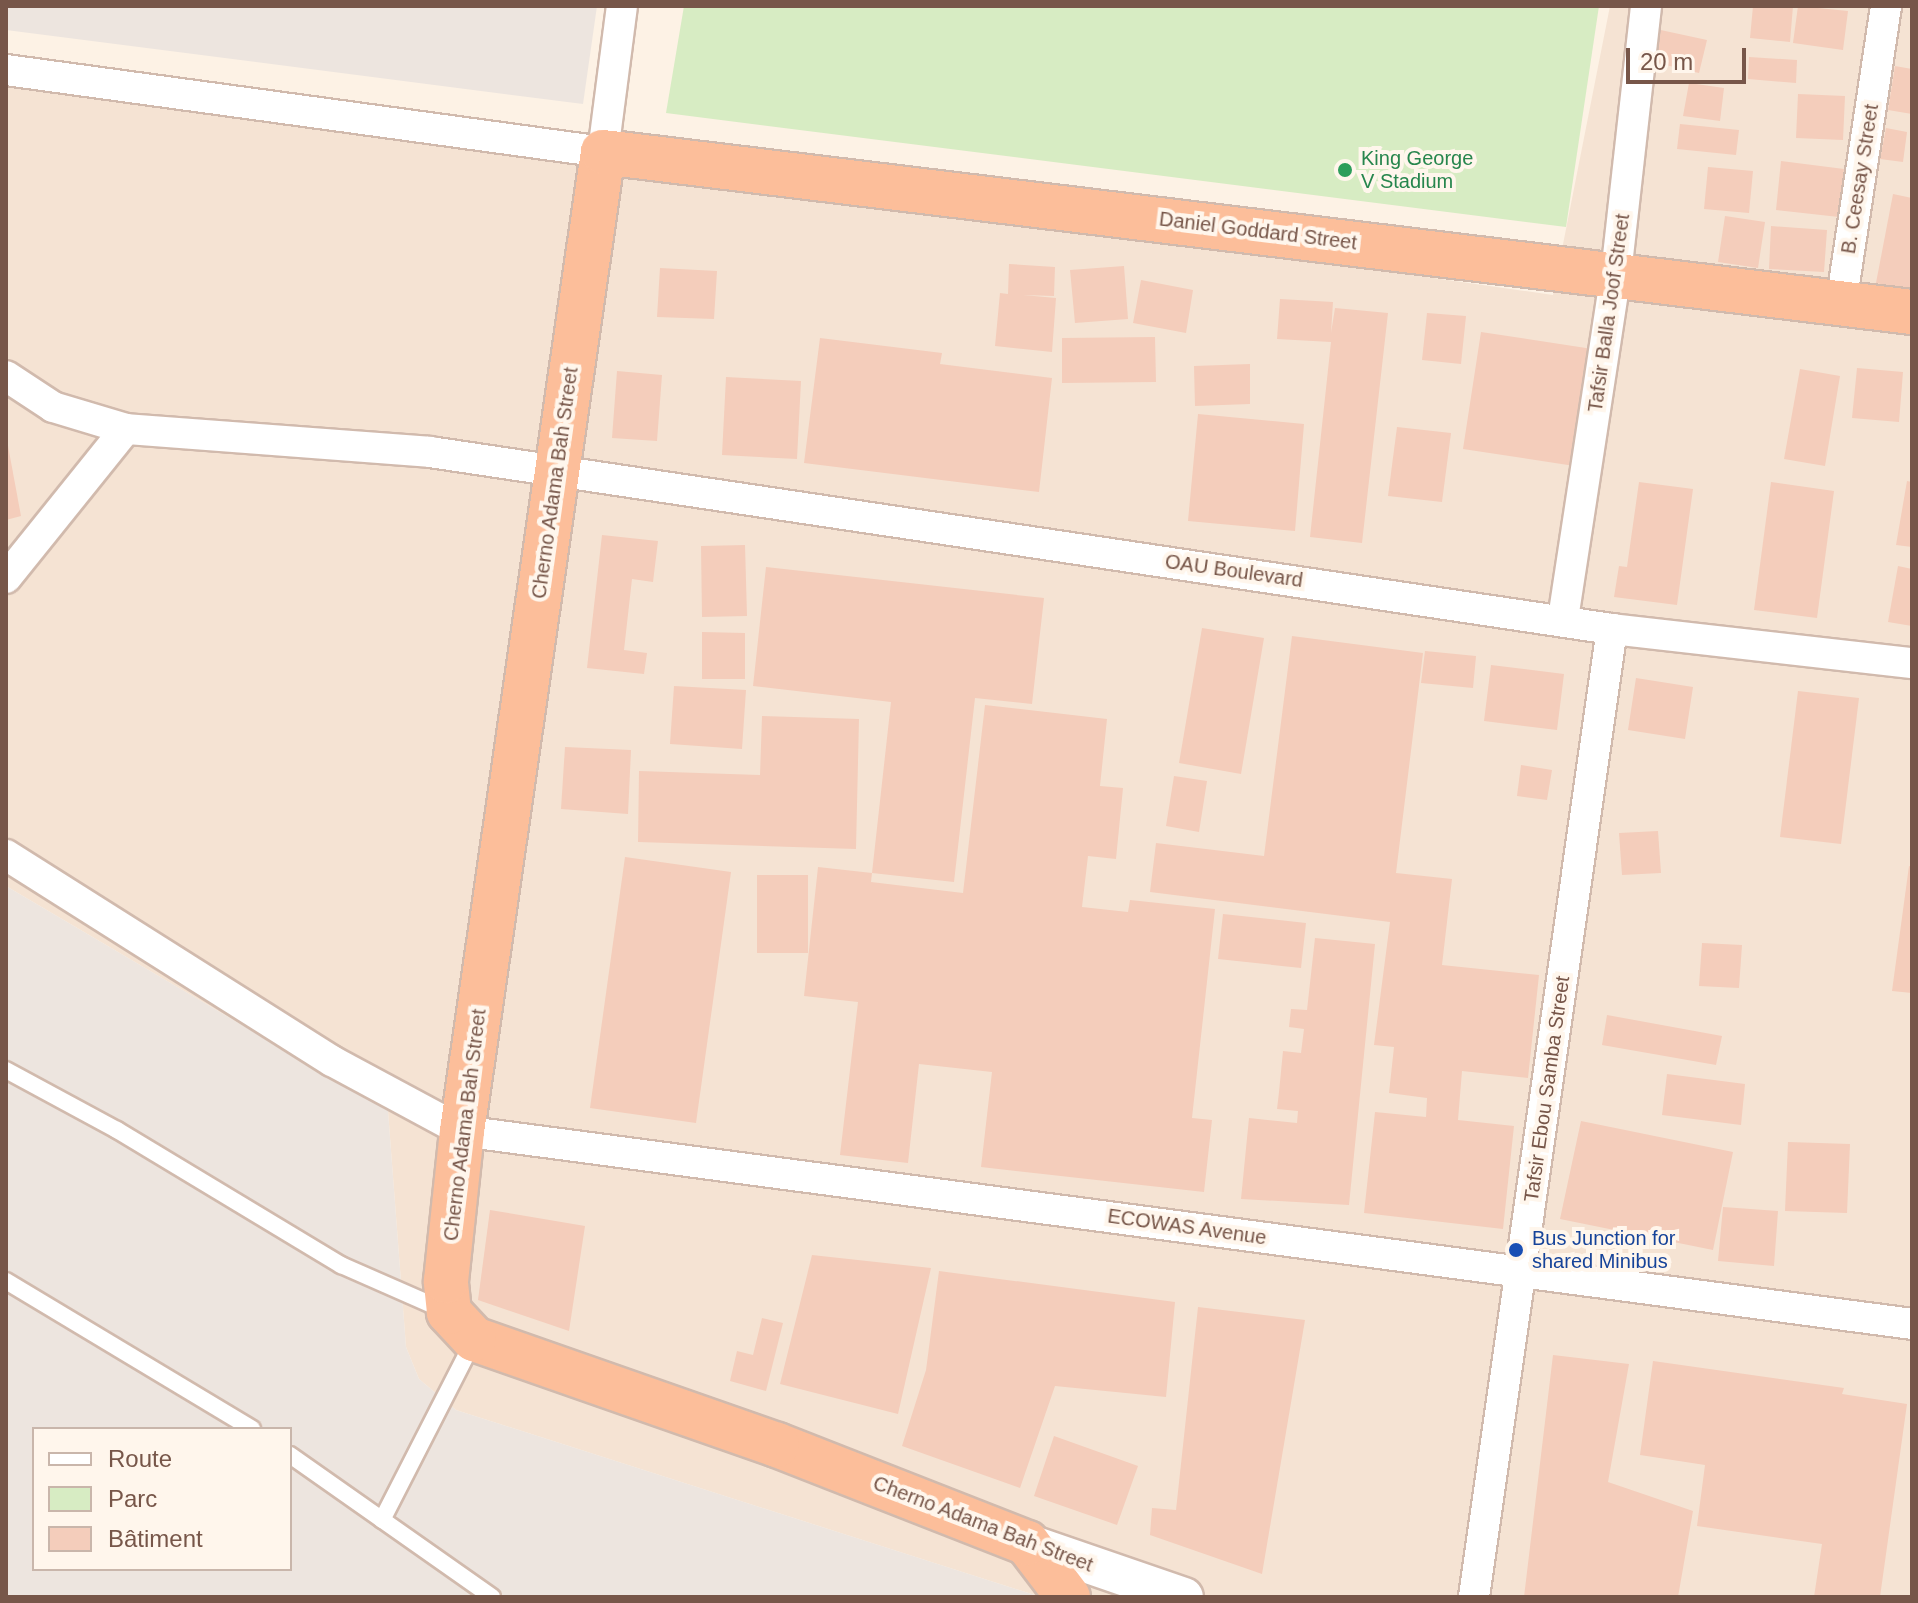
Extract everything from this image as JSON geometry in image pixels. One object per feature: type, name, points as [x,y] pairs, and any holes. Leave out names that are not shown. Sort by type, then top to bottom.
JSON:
[{"type":"highway","name":"Daniel Goddard Street","points":[[603,152],[1912,312]]},
{"type":"highway","name":"Cherno Adama Bah Street","points":[[603,152],[462,1131],[446,1281],[462,1326],[1027,1543]]},
{"type":"highway","points":[[1027,1543],[1068,1597]]},
{"type":"street","points":[[6,70],[603,152],[622,6]]},
{"type":"street","name":"Tafsir Balla Joof Street","points":[[1563,619],[1616,274],[1646,6]]},
{"type":"street","name":"B. Ceesay Street","points":[[1841,304],[1886,6]]},
{"type":"street","name":"OAU Boulevard","points":[[6,376],[53,407],[126,429],[430,452],[1563,619],[1612,629],[1912,663]]},
{"type":"street","points":[[6,578],[126,429]]},
{"type":"street","name":"Tafsir Ebou Samba Street","points":[[1474,1597],[1612,629]]},
{"type":"street","points":[[6,855],[332,1061],[462,1131]]},
{"type":"street","name":"ECOWAS Avenue","points":[[462,1131],[1522,1275],[1912,1324]]},
{"type":"street","name":"Cherno Adama Bah Street","points":[[1027,1543],[1184,1597]]},
{"type":"lane","points":[[6,1070],[117,1130],[341,1265],[462,1326],[382,1520]]},
{"type":"lane","points":[[6,1281],[249,1427]]},
{"type":"lane","points":[[292,1456],[492,1597]]},
{"type":"shaded area","points":[[6,6],[597,6],[583,104],[6,30]]},
{"type":"shaded area","points":[[1610,6],[1912,6],[1912,1597],[1041,1597],[456,1410],[419,1379],[406,1347],[388,1111],[6,886],[6,74],[1553,295]]},
{"type":"shaded area","points":[[6,886],[388,1111],[406,1347],[419,1379],[456,1410],[1041,1597],[6,1597]]},
{"type":"green space","name":"King George V Stadium","points":[[684,6],[1599,6],[1566,227],[666,113]]},
{"type":"building","points":[[1753,6],[1793,6],[1790,42],[1750,38]]},
{"type":"building","points":[[1798,6],[1848,11],[1843,50],[1793,43]]},
{"type":"building","points":[[1656,29],[1707,40],[1699,73],[1649,61]]},
{"type":"building","points":[[1749,57],[1797,60],[1796,83],[1748,79]]},
{"type":"building","points":[[1895,66],[1912,69],[1912,114],[1888,110]]},
{"type":"building","points":[[1689,83],[1724,88],[1720,121],[1683,116]]},
{"type":"building","points":[[1798,94],[1845,96],[1843,140],[1796,138]]},
{"type":"building","points":[[1680,124],[1739,130],[1736,155],[1677,149]]},
{"type":"building","points":[[1886,128],[1907,132],[1903,162],[1880,159]]},
{"type":"building","points":[[1781,161],[1844,169],[1839,217],[1776,210]]},
{"type":"building","points":[[1708,167],[1753,171],[1749,213],[1704,209]]},
{"type":"building","points":[[1893,194],[1912,198],[1912,291],[1876,283]]},
{"type":"building","points":[[1725,216],[1765,222],[1758,268],[1718,262]]},
{"type":"building","points":[[1771,226],[1827,230],[1824,272],[1769,269]]},
{"type":"building","points":[[1009,264],[1055,267],[1054,296],[1023,295],[1056,298],[1052,352],[995,346],[1000,293],[1008,294]]},
{"type":"building","points":[[1124,266],[1128,319],[1075,323],[1070,270]]},
{"type":"building","points":[[660,268],[717,271],[714,319],[657,317]]},
{"type":"building","points":[[1141,280],[1193,290],[1186,333],[1133,323]]},
{"type":"building","points":[[1280,299],[1333,302],[1331,333],[1335,308],[1388,313],[1362,543],[1310,537],[1331,342],[1277,339]]},
{"type":"building","points":[[1427,313],[1466,316],[1461,364],[1422,360]]},
{"type":"building","points":[[1481,332],[1599,350],[1581,467],[1463,449]]},
{"type":"building","points":[[1155,337],[1156,382],[1062,383],[1062,338]]},
{"type":"building","points":[[820,338],[942,353],[940,364],[1052,378],[1039,492],[804,463]]},
{"type":"building","points":[[1250,364],[1250,404],[1195,406],[1194,366]]},
{"type":"building","points":[[1857,368],[1903,372],[1899,422],[1852,418]]},
{"type":"building","points":[[1800,369],[1840,376],[1825,466],[1784,459]]},
{"type":"building","points":[[617,371],[662,375],[657,441],[612,438]]},
{"type":"building","points":[[726,377],[801,381],[797,459],[722,455]]},
{"type":"building","points":[[1198,414],[1304,424],[1295,531],[1188,521]]},
{"type":"building","points":[[1397,427],[1451,433],[1442,502],[1388,496]]},
{"type":"building","points":[[6,435],[21,516],[6,520]]},
{"type":"building","points":[[1907,481],[1912,482],[1912,547],[1896,545]]},
{"type":"building","points":[[1639,482],[1693,489],[1677,605],[1614,597],[1619,566],[1627,567]]},
{"type":"building","points":[[1771,482],[1834,491],[1817,618],[1754,610]]},
{"type":"building","points":[[602,535],[658,541],[653,582],[632,579],[624,650],[647,653],[644,674],[587,668]]},
{"type":"building","points":[[745,545],[747,616],[702,617],[701,546]]},
{"type":"building","points":[[1898,566],[1912,569],[1912,626],[1888,622]]},
{"type":"building","points":[[766,567],[1044,598],[1032,704],[975,698],[954,882],[872,873],[891,702],[753,686]]},
{"type":"building","points":[[1202,628],[1264,638],[1241,774],[1179,763]]},
{"type":"building","points":[[702,632],[745,633],[745,679],[702,679]]},
{"type":"building","points":[[1292,636],[1423,653],[1396,873],[1452,879],[1442,965],[1539,975],[1528,1078],[1462,1071],[1458,1120],[1514,1126],[1503,1229],[1364,1213],[1375,1112],[1426,1117],[1427,1098],[1389,1093],[1394,1047],[1374,1045],[1390,922],[1150,892],[1156,843],[1264,856]]},
{"type":"building","points":[[1425,651],[1476,656],[1473,688],[1421,683]]},
{"type":"building","points":[[1491,665],[1564,674],[1557,730],[1484,721]]},
{"type":"building","points":[[1636,678],[1693,687],[1685,739],[1628,730]]},
{"type":"building","points":[[674,686],[746,690],[742,749],[670,744]]},
{"type":"building","points":[[1798,691],[1859,698],[1841,844],[1780,837]]},
{"type":"building","points":[[985,705],[1107,719],[1100,786],[1123,788],[1116,859],[1088,856],[1082,907],[1128,912],[1130,900],[1215,909],[1192,1118],[1212,1120],[1204,1192],[981,1167],[992,1072],[919,1064],[908,1163],[840,1155],[858,1002],[804,996],[818,867],[872,873],[871,882],[963,893]]},
{"type":"building","points":[[762,716],[859,719],[856,849],[638,842],[639,771],[760,775]]},
{"type":"building","points":[[565,747],[631,750],[628,814],[561,809]]},
{"type":"building","points":[[1521,765],[1552,770],[1547,800],[1517,796]]},
{"type":"building","points":[[1174,776],[1207,781],[1199,832],[1166,826]]},
{"type":"building","points":[[1658,831],[1661,873],[1622,875],[1619,833]]},
{"type":"building","points":[[625,857],[731,872],[696,1123],[590,1108]]},
{"type":"building","points":[[1909,866],[1912,867],[1912,993],[1892,991]]},
{"type":"building","points":[[757,875],[808,875],[808,953],[757,953]]},
{"type":"building","points":[[1223,914],[1306,923],[1301,968],[1218,959]]},
{"type":"building","points":[[1315,938],[1375,944],[1349,1205],[1241,1199],[1249,1118],[1297,1123],[1298,1111],[1277,1109],[1283,1051],[1301,1053],[1304,1029],[1289,1027],[1291,1009],[1307,1010]]},
{"type":"building","points":[[1702,943],[1742,945],[1739,988],[1699,986]]},
{"type":"building","points":[[1607,1015],[1722,1036],[1716,1065],[1602,1045]]},
{"type":"building","points":[[1667,1074],[1745,1084],[1741,1125],[1662,1115]]},
{"type":"building","points":[[1581,1121],[1733,1152],[1713,1250],[1560,1219]]},
{"type":"building","points":[[1788,1142],[1850,1144],[1847,1213],[1785,1211]]},
{"type":"building","points":[[1723,1207],[1778,1211],[1774,1266],[1718,1261]]},
{"type":"building","points":[[490,1210],[585,1226],[569,1331],[478,1300]]},
{"type":"building","points":[[812,1255],[931,1268],[898,1414],[780,1384]]},
{"type":"building","points":[[939,1271],[1175,1302],[1166,1397],[1055,1386],[1020,1488],[902,1446],[926,1370]]},
{"type":"building","points":[[1198,1307],[1305,1320],[1262,1574],[1150,1535],[1152,1508],[1176,1510]]},
{"type":"building","points":[[762,1318],[783,1323],[766,1391],[730,1381],[737,1351],[753,1355]]},
{"type":"building","points":[[1553,1355],[1629,1364],[1608,1482],[1693,1511],[1678,1597],[1524,1597]]},
{"type":"building","points":[[1653,1361],[1844,1388],[1842,1394],[1907,1404],[1880,1597],[1814,1597],[1822,1544],[1697,1526],[1705,1465],[1640,1455]]},
{"type":"building","points":[[1054,1436],[1138,1466],[1117,1525],[1034,1496]]},
{"type":"place","name":"King George V Stadium","points":[[1345,170]]},
{"type":"place","name":"Bus Junction for shared Minibus","points":[[1516,1250]]}]
